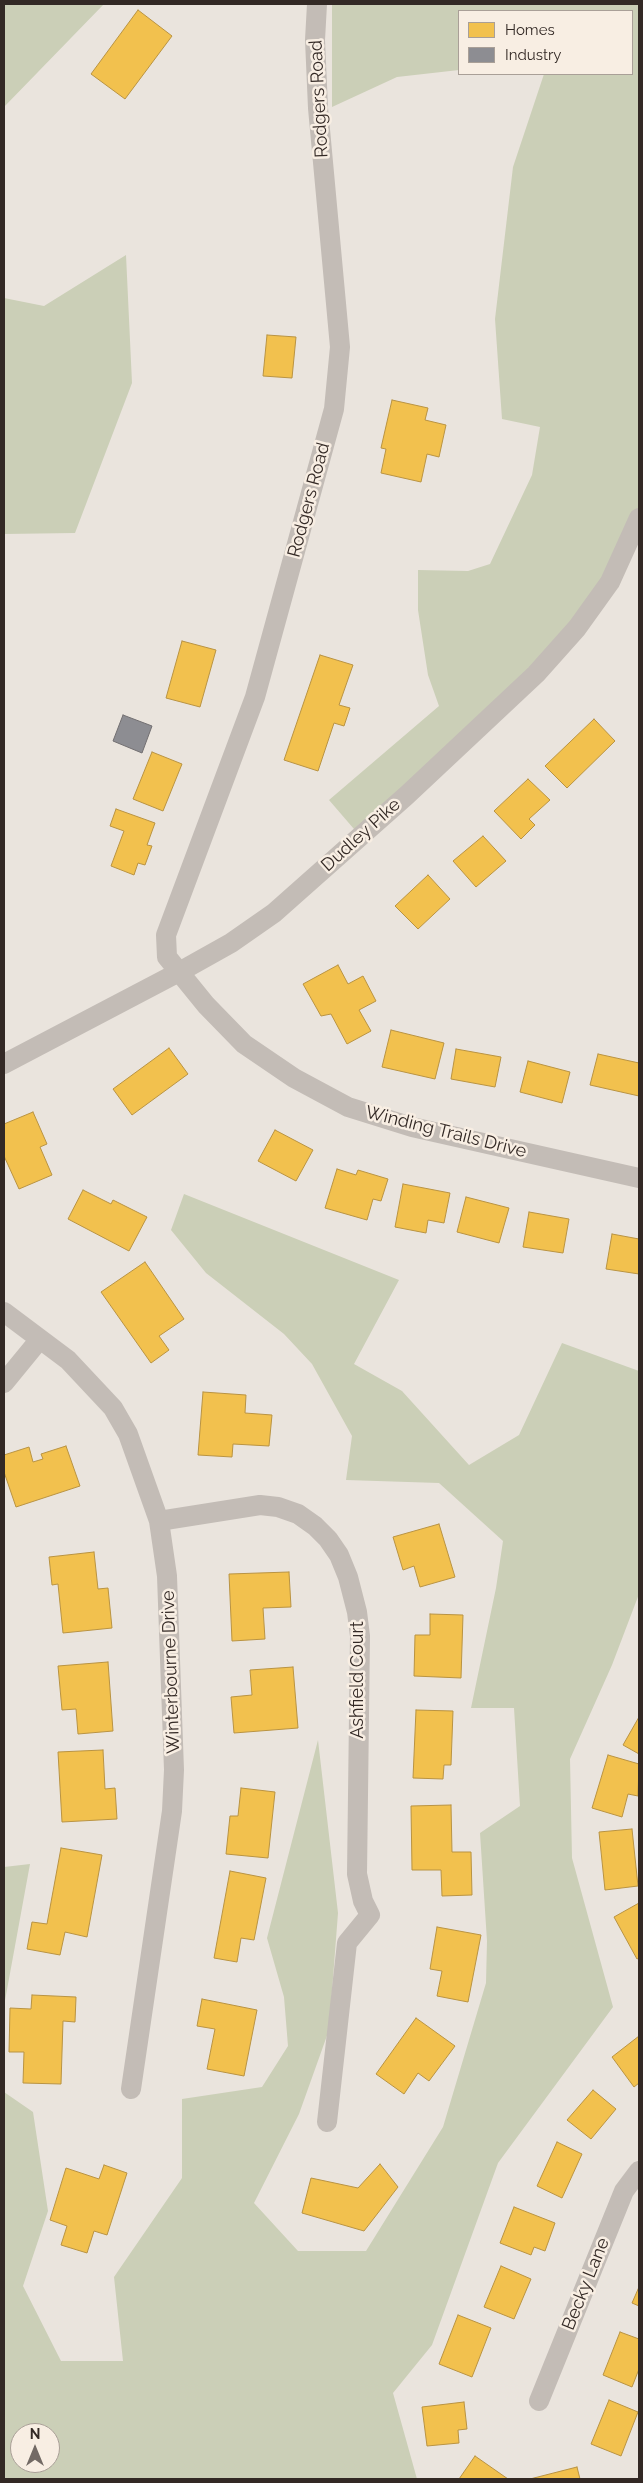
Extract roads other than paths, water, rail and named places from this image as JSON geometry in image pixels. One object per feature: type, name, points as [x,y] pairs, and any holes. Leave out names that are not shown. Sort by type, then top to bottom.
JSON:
[{"type":"street","name":"Rodgers Road","points":[[181,972],[167,957],[166,935],[255,697],[334,409],[340,347],[318,108],[315,40],[317,4]]},
{"type":"street","name":"Dudley Pike","points":[[4,1064],[181,972],[231,943],[274,913],[407,795],[536,674],[577,628],[610,582],[639,518]]},
{"type":"street","name":"Winding Trails Drive","points":[[181,972],[206,1004],[244,1044],[294,1078],[348,1107],[412,1127],[639,1178]]},
{"type":"street","name":"Winterbourne Drive","points":[[4,1312],[68,1360],[113,1408],[128,1434],[159,1521],[167,1576],[174,1770],[172,1812],[131,2089]]},
{"type":"street","points":[[4,1383],[40,1339]]},
{"type":"street","name":"Ashfield Court","points":[[159,1521],[260,1506],[278,1508],[298,1514],[316,1526],[339,1554],[358,1612],[360,1636],[357,1874],[363,1902],[370,1915],[347,1943],[327,2122]]},
{"type":"street","name":"Becky Lane","points":[[539,2401],[624,2192],[639,2171]]}]
